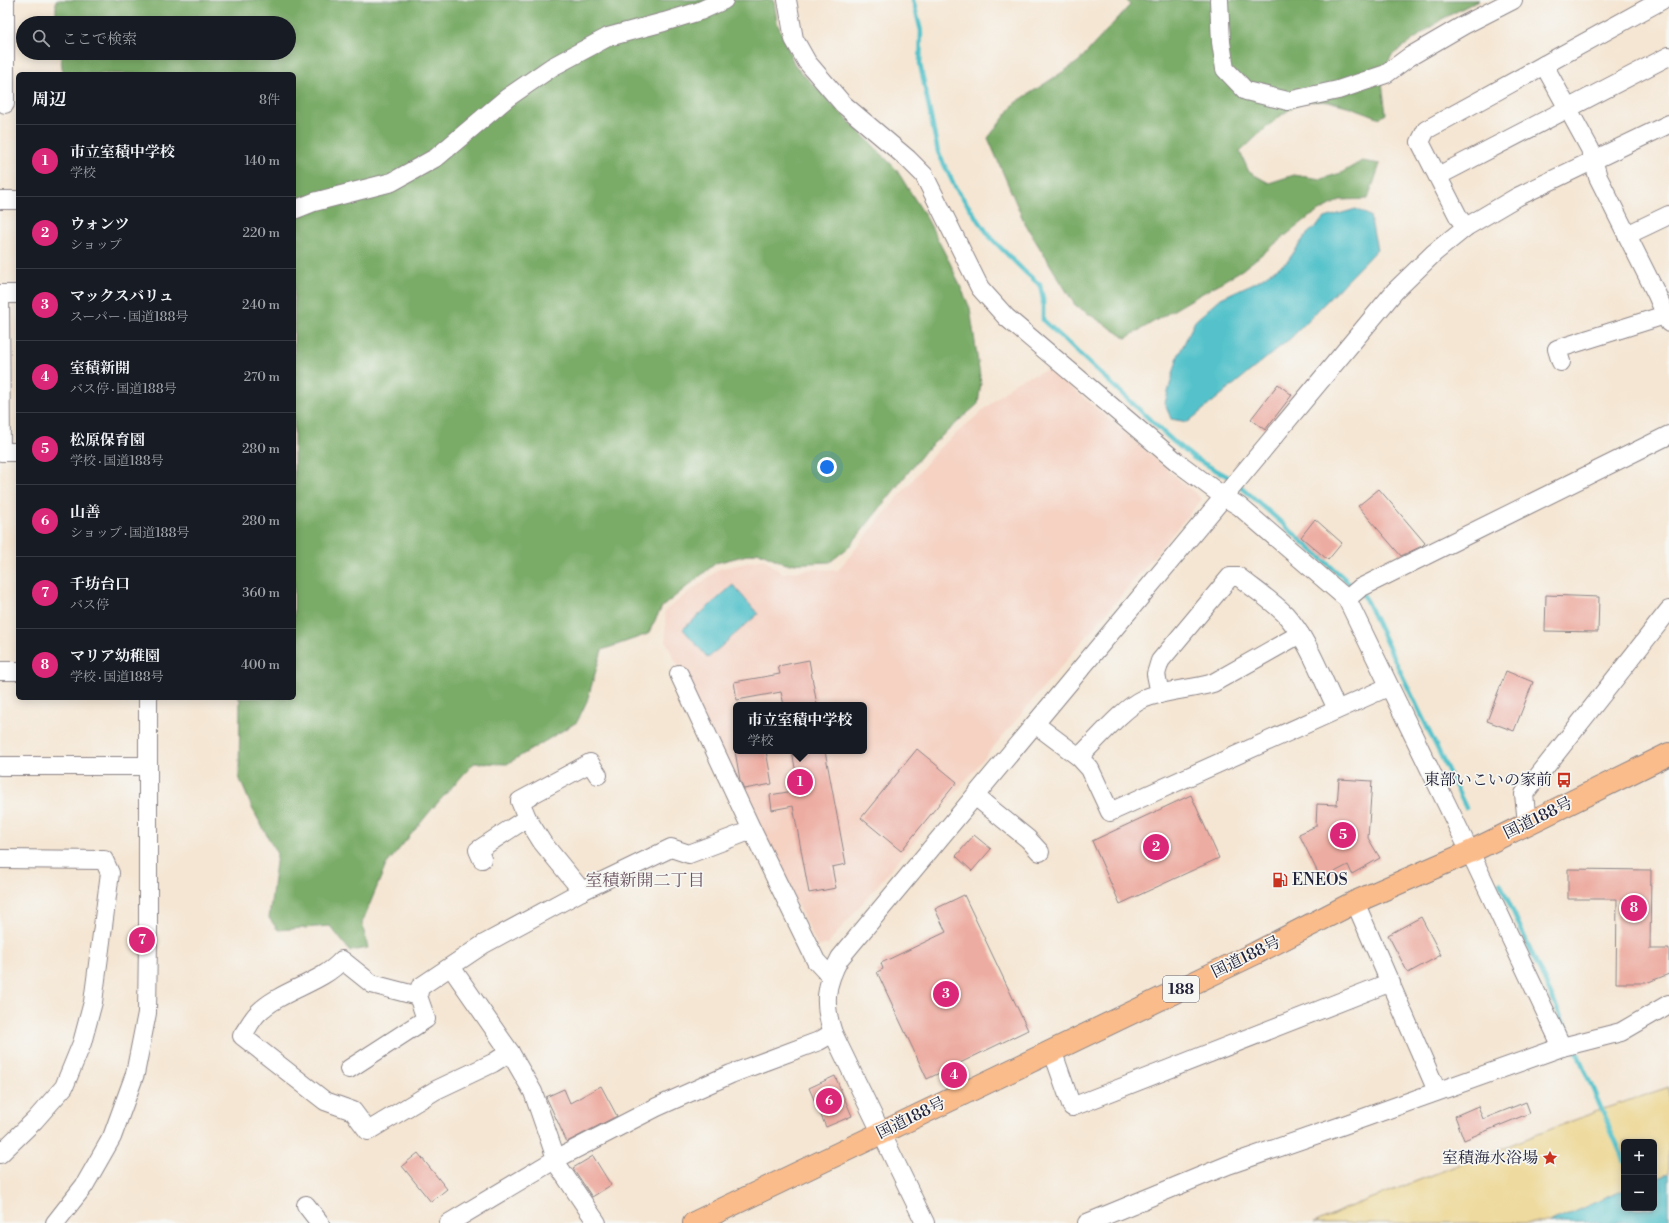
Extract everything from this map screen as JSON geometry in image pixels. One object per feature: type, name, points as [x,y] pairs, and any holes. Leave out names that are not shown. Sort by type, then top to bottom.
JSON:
[{"type":"highway","name":"国道188号","points":[[694,1223],[1256,953],[1355,902],[1470,852],[1669,754]]},
{"type":"street","points":[[5,0],[8,104]]},
{"type":"street","points":[[296,209],[314,202],[392,182],[437,157],[507,98],[552,66],[608,37],[700,11],[724,0]]},
{"type":"street","points":[[787,0],[794,39],[807,62],[843,104],[908,159],[924,175],[980,288],[1006,318],[1177,462],[1224,497],[1239,506],[1347,599],[1388,687],[1470,852],[1562,1047]]},
{"type":"street","points":[[1219,0],[1221,42],[1225,69],[1246,92],[1288,101],[1338,90],[1386,74],[1410,57],[1450,33],[1513,0]]},
{"type":"street","points":[[1466,227],[1458,218],[1420,142],[1426,130],[1662,0]]},
{"type":"street","points":[[1438,176],[1669,56]]},
{"type":"street","points":[[1544,65],[1590,149],[1598,177],[1627,235],[1663,292],[1667,319],[1557,349],[1561,362]]},
{"type":"street","points":[[924,1223],[833,1033],[826,1013],[830,976],[840,958],[1395,291],[1434,253],[1466,227],[1517,197],[1593,162],[1669,124]]},
{"type":"street","points":[[0,200],[16,200]]},
{"type":"street","points":[[1627,235],[1669,215]]},
{"type":"street","points":[[16,294],[0,294],[1,452],[16,452]]},
{"type":"street","points":[[1347,599],[1360,588],[1669,435]]},
{"type":"street","points":[[1160,694],[1156,674],[1160,661],[1230,576],[1239,577],[1284,614],[1308,646],[1337,709]]},
{"type":"street","points":[[1527,823],[1524,794],[1669,610]]},
{"type":"street","points":[[1079,757],[1133,705],[1160,694],[1197,688],[1213,682],[1300,634]]},
{"type":"street","points":[[0,672],[16,672]]},
{"type":"street","points":[[679,674],[752,830],[816,961],[830,976]]},
{"type":"street","points":[[1035,724],[1079,757],[1090,769],[1110,812],[1388,687]]},
{"type":"street","points":[[55,1223],[84,1186],[112,1137],[135,1074],[146,1013],[148,700]]},
{"type":"street","points":[[582,891],[542,842],[527,818],[520,802],[590,763],[598,775]]},
{"type":"street","points":[[0,766],[148,766]]},
{"type":"street","points":[[975,796],[1028,839],[1040,852]]},
{"type":"street","points":[[482,860],[478,850],[527,818]]},
{"type":"street","points":[[349,1069],[426,1019],[418,996],[420,987],[484,944],[582,891],[671,848],[689,854],[752,830]]},
{"type":"street","points":[[0,860],[104,860],[110,874],[93,1002],[82,1043],[64,1087],[35,1120],[2,1146]]},
{"type":"street","points":[[1355,902],[1437,1091]]},
{"type":"street","points":[[418,996],[372,984],[342,960],[334,969],[292,990],[258,1013],[242,1036],[325,1101],[353,1111],[368,1131],[436,1090],[493,1063],[510,1052]]},
{"type":"street","points":[[451,967],[510,1052],[533,1092],[556,1159],[597,1223]]},
{"type":"street","points":[[1052,1050],[1072,1106],[1390,982]]},
{"type":"street","points":[[1087,1223],[1228,1164],[1342,1126],[1562,1047],[1621,1032],[1669,1004]]},
{"type":"street","points":[[449,1223],[556,1159],[657,1108],[731,1074],[819,1041],[833,1033]]},
{"type":"street","points":[[306,1205],[320,1223]]},
{"type":"shaded area","points":[[1050,369],[1202,499],[828,944],[818,947],[666,642],[665,611],[719,569],[764,559],[782,573],[813,569],[838,570],[938,449],[1017,381]]},
{"type":"green space","points":[[56,0],[774,0],[777,22],[795,66],[896,169],[926,217],[950,263],[970,308],[981,383],[978,404],[926,450],[849,547],[830,562],[786,564],[759,552],[716,563],[662,607],[648,634],[602,650],[587,701],[577,722],[507,764],[474,763],[432,809],[386,865],[362,923],[368,948],[350,951],[330,926],[278,930],[269,918],[277,854],[252,808],[239,777],[240,700],[296,700],[296,72],[63,72],[61,60],[296,60],[296,16],[56,16]]},
{"type":"green space","points":[[1127,0],[1479,0],[1442,19],[1392,55],[1381,75],[1386,114],[1380,118],[1335,103],[1316,101],[1306,102],[1290,109],[1262,131],[1240,152],[1249,172],[1269,183],[1294,175],[1321,179],[1341,173],[1362,161],[1380,164],[1368,199],[1340,200],[1309,217],[1242,270],[1126,338],[1075,305],[1025,224],[988,138],[1015,103],[1078,62],[1130,5]]},
{"type":"sand","name":"室積海水浴場","points":[[1669,1087],[1669,1174],[1657,1178],[1657,1139],[1621,1139],[1621,1191],[1550,1223],[1314,1223],[1342,1210],[1603,1109]]},
{"type":"water","points":[[1356,209],[1370,216],[1377,249],[1292,337],[1188,422],[1171,419],[1165,403],[1178,356],[1195,321],[1221,298],[1256,282],[1287,262],[1306,235],[1325,218]]},
{"type":"water","points":[[733,585],[758,614],[708,658],[683,629]]},
{"type":"water","points":[[1669,1174],[1669,1223],[1550,1223],[1621,1191],[1621,1211],[1657,1211],[1657,1178]]},
{"type":"building","points":[[1278,384],[1292,395],[1265,430],[1251,419]]},
{"type":"building","points":[[1379,489],[1425,543],[1422,546],[1401,556],[1358,506]]},
{"type":"building","points":[[1315,519],[1342,543],[1328,560],[1301,537]]},
{"type":"building","points":[[1546,595],[1599,597],[1598,632],[1545,631]]},
{"type":"building","points":[[809,660],[816,702],[783,702],[781,692],[737,700],[734,682],[780,674],[778,666]]},
{"type":"building","points":[[1506,671],[1533,682],[1514,731],[1487,721]]},
{"type":"building","points":[[917,749],[957,782],[901,851],[861,818]]},
{"type":"building","points":[[736,754],[767,754],[772,784],[744,789],[740,780]]},
{"type":"building","points":[[793,754],[826,754],[846,864],[832,867],[836,888],[809,893],[793,806],[772,810],[770,795],[799,790]]},
{"type":"building","points":[[1339,779],[1372,781],[1368,838],[1380,858],[1352,874],[1348,865],[1321,879],[1299,834],[1316,826],[1317,804],[1337,805]]},
{"type":"building","points":[[1191,795],[1219,858],[1120,904],[1092,841]]},
{"type":"building","points":[[974,835],[991,849],[972,871],[956,856]]},
{"type":"building","points":[[1568,869],[1651,870],[1650,949],[1669,949],[1669,974],[1646,983],[1616,983],[1617,899],[1568,899]]},
{"type":"building","points":[[964,895],[1028,1030],[927,1079],[877,972],[883,969],[881,963],[946,932],[935,909]]},
{"type":"building","points":[[1421,917],[1441,955],[1408,973],[1388,935]]},
{"type":"building","points":[[835,1076],[852,1116],[826,1127],[809,1088]]},
{"type":"building","points":[[601,1086],[617,1116],[567,1142],[546,1097],[564,1089],[570,1103]]},
{"type":"building","points":[[1526,1102],[1530,1113],[1464,1140],[1455,1116],[1478,1106],[1483,1119]]},
{"type":"building","points":[[418,1153],[447,1189],[431,1202],[402,1166]]},
{"type":"building","points":[[593,1156],[611,1185],[592,1197],[573,1168]]},
{"type":"waterway","points":[[913,0],[921,31],[920,64],[938,152],[955,187],[991,238],[1040,285],[1043,299],[1043,320],[1174,442],[1194,458],[1232,479]]},
{"type":"waterway","points":[[1238,484],[1355,588]]},
{"type":"waterway","points":[[1361,593],[1364,596],[1466,808]]},
{"type":"waterway","points":[[1500,883],[1572,1041]]},
{"type":"waterway","points":[[1575,1048],[1621,1154]]},
{"type":"place","name":"東部いこいの家前","points":[[1564,780]]},
{"type":"place","name":"市立室積中学校","points":[[800,782]]},
{"type":"place","name":"松原保育園","points":[[1343,835]]},
{"type":"place","name":"ウォンツ","points":[[1156,847]]},
{"type":"place","name":"ENEOS","points":[[1280,880]]},
{"type":"place","name":"マリア幼稚園","points":[[1634,908]]},
{"type":"place","name":"千坊台口","points":[[142,940]]},
{"type":"place","name":"マックスバリュ","points":[[946,994]]},
{"type":"place","name":"室積新開","points":[[954,1075]]},
{"type":"place","name":"山善","points":[[829,1101]]},
{"type":"place","name":"室積海水浴場","points":[[1550,1158]]},
{"type":"district","name":"室積新開二丁目","points":[[645,881]]}]
